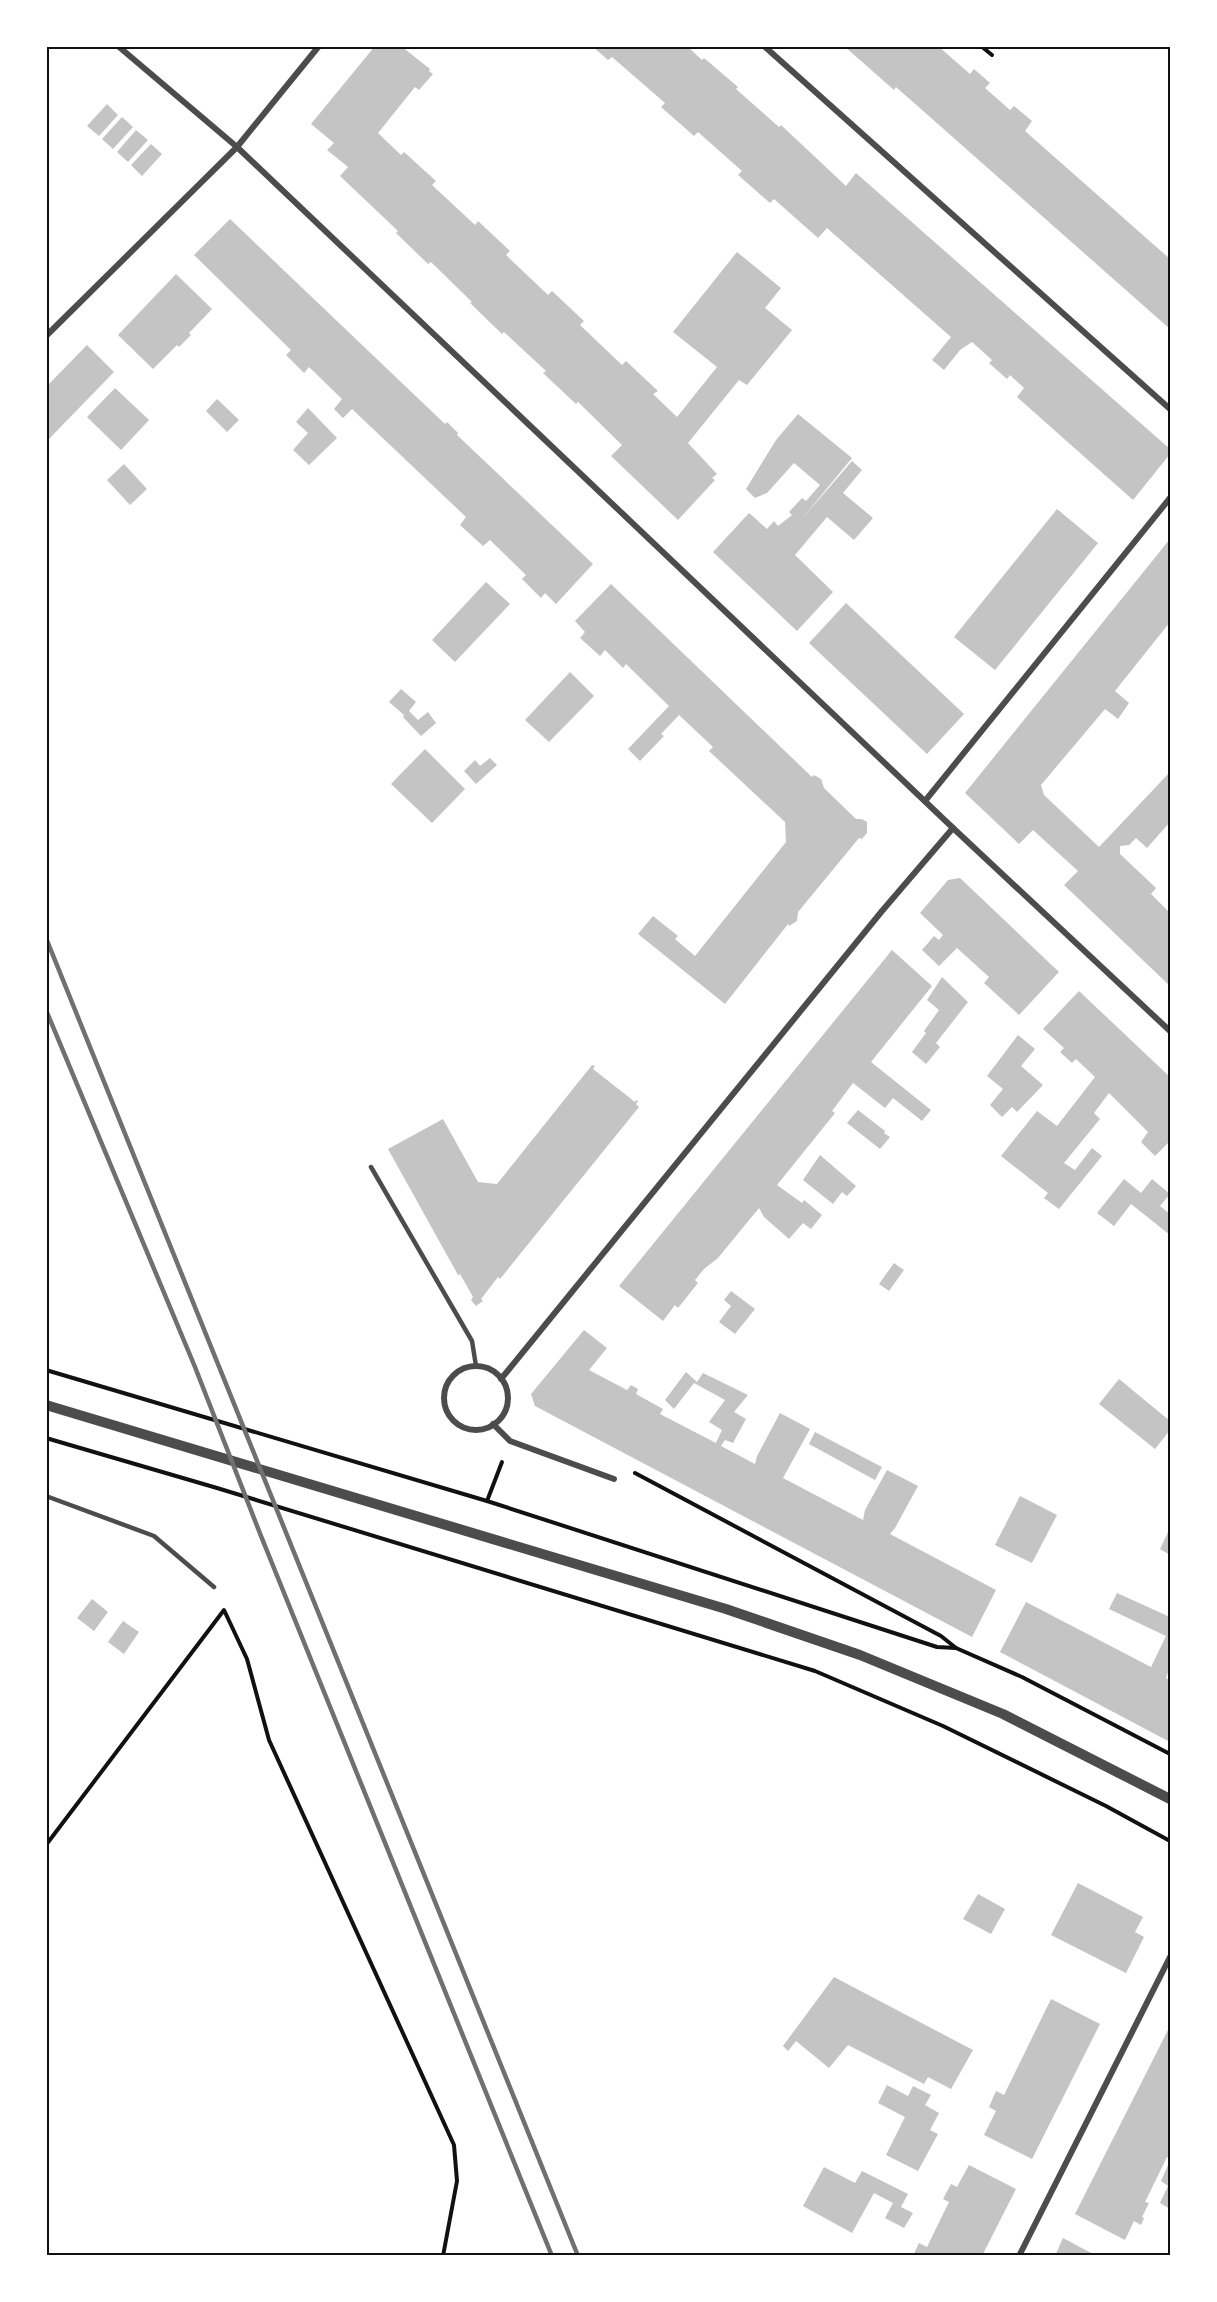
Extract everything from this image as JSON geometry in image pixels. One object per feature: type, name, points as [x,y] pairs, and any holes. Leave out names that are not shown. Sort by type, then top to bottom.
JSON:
[{"type":"street","points":[[118,46],[237,147],[953,828],[1170,1031]]},
{"type":"street","points":[[46,336],[237,147],[319,46]]},
{"type":"street","points":[[764,46],[1170,409]]},
{"type":"street","points":[[925,801],[1170,498]]},
{"type":"street","points":[[501,1378],[882,911],[953,828]]},
{"type":"street","points":[[476,1366],[495,1372],[501,1378],[508,1398],[501,1418],[483,1429],[472,1430],[453,1421],[443,1401],[448,1381],[465,1367],[476,1366]]},
{"type":"street","points":[[46,1405],[726,1609],[860,1655],[1003,1714],[1170,1799]]},
{"type":"street","points":[[493,1424],[510,1441],[614,1479]]},
{"type":"street","points":[[1018,2256],[1170,1957]]},
{"type":"lane","points":[[371,1167],[468,1335],[476,1366]]},
{"type":"lane","points":[[46,1496],[154,1536],[214,1587]]},
{"type":"path","points":[[981,46],[992,55]]},
{"type":"path","points":[[46,1370],[487,1501],[937,1647],[956,1648]]},
{"type":"path","points":[[46,1438],[815,1671],[944,1726],[1106,1806],[1170,1841]]},
{"type":"path","points":[[487,1501],[510,1441]]},
{"type":"path","points":[[614,1479],[633,1472],[930,1630],[956,1648],[1022,1677],[1170,1754]]},
{"type":"path","points":[[46,1845],[224,1610],[247,1659],[269,1740],[454,2145],[458,2181],[443,2256]]},
{"type":"building","points":[[375,46],[401,46],[433,74],[419,90],[415,87],[378,133],[401,155],[404,152],[436,181],[432,185],[475,225],[478,221],[510,251],[506,255],[548,295],[552,291],[584,321],[580,325],[622,365],[626,361],[658,391],[653,394],[677,417],[717,367],[673,332],[737,252],[781,288],[765,308],[792,330],[747,385],[739,380],[688,443],[717,474],[712,478],[715,480],[678,520],[611,456],[622,445],[578,402],[576,404],[543,373],[546,371],[504,332],[502,334],[431,262],[428,264],[396,233],[398,231],[340,176],[348,167],[327,150],[334,143],[311,124]]},
{"type":"building","points":[[592,46],[687,46],[702,60],[704,58],[846,186],[856,173],[1170,449],[1170,454],[1133,500],[1017,397],[1024,388],[1010,375],[1007,379],[989,363],[992,360],[972,342],[960,350],[944,370],[932,360],[951,337],[827,228],[818,238],[774,199],[770,203],[738,175],[742,171],[698,132],[694,136],[661,107],[665,103],[612,57],[608,60]]},
{"type":"building","points":[[844,46],[938,46],[970,74],[974,69],[990,83],[985,88],[1010,110],[1014,106],[1032,121],[1025,131],[1170,259],[1170,329],[896,87],[894,90]]},
{"type":"building","points":[[107,104],[118,115],[99,136],[87,126]]},
{"type":"building","points":[[122,117],[133,127],[113,149],[102,139]]},
{"type":"building","points":[[136,130],[148,140],[128,162],[117,152]]},
{"type":"building","points":[[151,144],[162,154],[142,176],[131,165]]},
{"type":"building","points":[[230,219],[445,424],[447,422],[458,433],[457,435],[593,564],[556,604],[545,593],[541,598],[522,579],[526,575],[490,540],[483,546],[460,525],[466,517],[352,409],[343,418],[334,409],[342,399],[309,367],[304,373],[286,355],[291,350],[194,255]]},
{"type":"building","points":[[176,274],[212,309],[189,333],[191,335],[179,347],[177,345],[153,369],[118,335]]},
{"type":"building","points":[[87,345],[114,372],[46,442],[46,387]]},
{"type":"building","points":[[115,388],[149,420],[121,450],[87,417]]},
{"type":"building","points":[[217,399],[239,420],[227,432],[206,411]]},
{"type":"building","points":[[308,408],[337,438],[309,465],[293,450],[308,433],[296,422]]},
{"type":"building","points":[[798,414],[852,458],[801,520],[852,461],[862,470],[843,493],[873,518],[854,540],[827,517],[795,555],[833,592],[797,631],[713,552],[749,513],[767,529],[774,521],[778,526],[792,515],[789,512],[802,498],[806,501],[820,485],[794,463],[767,493],[755,498],[746,489],[776,440]]},
{"type":"building","points":[[124,464],[147,489],[130,505],[107,480]]},
{"type":"building","points":[[1057,509],[1098,543],[995,670],[954,637]]},
{"type":"building","points":[[1170,539],[1170,622],[1115,691],[1129,703],[1118,719],[1105,709],[1041,785],[1044,795],[1099,847],[1170,772],[1170,822],[1147,848],[1136,838],[1129,845],[1120,846],[1120,854],[1156,888],[1151,894],[1170,913],[1170,986],[1064,885],[1078,871],[1033,830],[1019,844],[965,793]]},
{"type":"building","points":[[486,582],[510,604],[455,662],[432,640]]},
{"type":"building","points":[[611,584],[812,777],[814,775],[821,779],[824,788],[856,819],[867,822],[867,833],[862,839],[859,838],[798,912],[797,921],[789,926],[788,924],[725,1004],[638,934],[653,916],[678,936],[675,939],[695,956],[786,842],[785,822],[709,751],[713,747],[679,715],[661,734],[664,736],[640,761],[628,749],[669,706],[626,664],[623,668],[605,650],[600,656],[580,638],[585,632],[575,621]]},
{"type":"building","points":[[846,603],[964,714],[927,754],[809,643]]},
{"type":"building","points":[[570,672],[594,696],[549,742],[525,720]]},
{"type":"building","points":[[401,689],[416,702],[409,711],[418,720],[428,712],[436,723],[421,736],[403,717],[404,715],[389,702]]},
{"type":"building","points":[[425,749],[465,789],[432,823],[391,784]]},
{"type":"building","points":[[490,758],[497,765],[476,784],[464,771],[475,760],[480,766]]},
{"type":"building","points":[[960,878],[1059,972],[1019,1015],[984,983],[989,977],[957,948],[939,966],[922,950],[934,936],[939,940],[943,935],[920,913],[948,880]]},
{"type":"building","points":[[892,950],[932,986],[871,1062],[931,1110],[922,1121],[893,1098],[885,1108],[853,1083],[832,1111],[835,1113],[777,1185],[802,1203],[804,1200],[822,1215],[811,1229],[803,1223],[789,1239],[764,1217],[759,1208],[718,1258],[695,1280],[698,1283],[678,1308],[675,1305],[663,1321],[619,1286]]},
{"type":"building","points":[[942,977],[968,1002],[936,1043],[940,1047],[926,1064],[912,1052],[939,1010],[927,1000]]},
{"type":"building","points":[[1079,991],[1170,1077],[1170,1141],[1155,1156],[1141,1142],[1148,1132],[1109,1093],[1094,1113],[1100,1119],[1064,1163],[1075,1170],[1092,1148],[1102,1156],[1059,1209],[1044,1198],[1048,1193],[1001,1156],[1037,1111],[1057,1126],[1095,1077],[1076,1059],[1072,1063],[1060,1052],[1064,1048],[1043,1029]]},
{"type":"building","points":[[1018,1035],[1035,1049],[1021,1066],[1043,1085],[1017,1112],[1012,1107],[1002,1117],[990,1105],[1003,1089],[987,1076]]},
{"type":"building","points":[[592,1065],[595,1066],[593,1069],[635,1102],[638,1101],[636,1104],[639,1107],[500,1279],[498,1277],[481,1299],[483,1301],[476,1306],[388,1149],[443,1119],[478,1182],[497,1184]]},
{"type":"building","points":[[858,1110],[890,1137],[880,1149],[847,1123]]},
{"type":"building","points":[[820,1155],[856,1186],[847,1196],[842,1192],[833,1204],[803,1180]]},
{"type":"building","points":[[1124,1179],[1141,1193],[1152,1179],[1170,1194],[1160,1206],[1170,1214],[1170,1235],[1131,1204],[1114,1226],[1097,1213]]},
{"type":"building","points":[[894,1263],[904,1270],[889,1291],[879,1284]]},
{"type":"building","points":[[731,1291],[755,1309],[735,1334],[719,1322],[731,1306],[724,1300]]},
{"type":"building","points":[[584,1330],[607,1348],[589,1370],[627,1390],[631,1385],[638,1389],[636,1394],[663,1409],[660,1414],[716,1443],[722,1430],[709,1422],[725,1400],[694,1383],[674,1409],[665,1400],[686,1372],[697,1382],[703,1373],[748,1395],[734,1412],[746,1419],[733,1443],[725,1440],[721,1446],[755,1464],[780,1413],[810,1429],[783,1478],[863,1520],[865,1510],[887,1470],[918,1486],[890,1534],[996,1590],[972,1637],[535,1406],[531,1394]]},
{"type":"building","points":[[1119,1379],[1170,1421],[1170,1430],[1155,1449],[1099,1404]]},
{"type":"building","points":[[815,1432],[882,1467],[875,1480],[809,1444]]},
{"type":"building","points":[[1020,1496],[1057,1515],[1032,1563],[995,1545]]},
{"type":"building","points":[[1170,1528],[1170,1555],[1160,1549]]},
{"type":"building","points":[[1117,1593],[1170,1617],[1170,1667],[1166,1678],[1170,1680],[1170,1742],[1000,1652],[1026,1602],[1151,1667],[1166,1636],[1109,1609]]},
{"type":"building","points":[[92,1599],[108,1612],[94,1631],[77,1618]]},
{"type":"building","points":[[123,1621],[139,1632],[124,1654],[108,1642]]},
{"type":"building","points":[[1078,1883],[1143,1917],[1135,1932],[1144,1937],[1126,1973],[1051,1935]]},
{"type":"building","points":[[978,1894],[1005,1909],[991,1934],[963,1919]]},
{"type":"building","points":[[834,1977],[973,2050],[951,2089],[928,2077],[924,2084],[848,2045],[829,2068],[796,2041],[788,2051],[783,2046]]},
{"type":"building","points":[[1051,1999],[1100,2024],[1032,2159],[984,2135],[996,2111],[989,2107],[996,2091],[1004,2095]]},
{"type":"building","points":[[1170,2026],[1170,2159],[1167,2157],[1145,2202],[1149,2203],[1141,2225],[1134,2221],[1125,2240],[1075,2214]]},
{"type":"building","points":[[887,2085],[908,2096],[913,2086],[931,2095],[925,2105],[939,2113],[930,2130],[938,2134],[918,2171],[886,2155],[905,2117],[878,2103]]},
{"type":"building","points":[[969,2165],[1016,2189],[982,2256],[913,2256],[919,2243],[927,2247],[949,2202],[943,2199],[951,2184],[957,2187]]},
{"type":"building","points":[[1168,2165],[1170,2166],[1170,2209],[1160,2203],[1168,2186],[1161,2181]]},
{"type":"building","points":[[824,2167],[855,2183],[862,2171],[908,2194],[901,2207],[913,2213],[904,2228],[885,2218],[893,2203],[874,2193],[852,2233],[803,2206]]},
{"type":"building","points":[[1063,2238],[1097,2256],[1055,2256]]},
{"type":"railway","points":[[46,938],[578,2256]]},
{"type":"railway","points":[[46,1010],[195,1367],[552,2256]]}]
